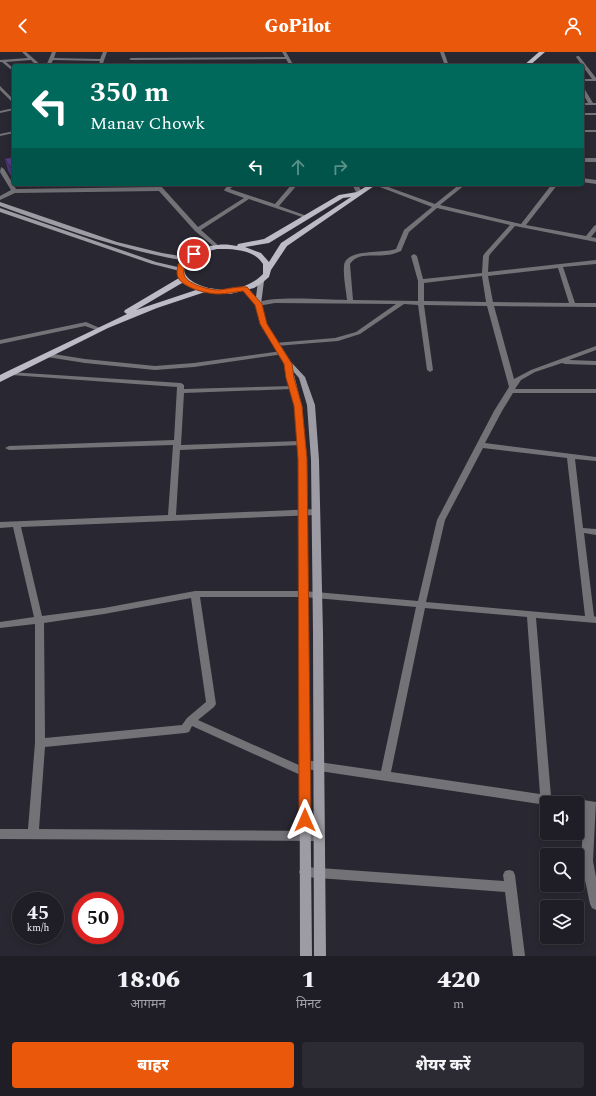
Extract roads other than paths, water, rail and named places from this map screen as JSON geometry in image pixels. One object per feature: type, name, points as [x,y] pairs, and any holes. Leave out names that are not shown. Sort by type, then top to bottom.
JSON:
[{"type":"main road","points":[[528,64],[542,52]]},
{"type":"main road","points":[[359,193],[341,196],[266,241],[236,247],[217,247],[194,254],[186,259],[180,269],[180,274],[183,279],[192,286],[204,290],[218,292],[245,289],[261,281],[284,245],[371,186]]},
{"type":"main road","points":[[0,204],[103,239],[149,252],[186,259]]},
{"type":"main road","points":[[0,210],[154,263],[180,269]]},
{"type":"main road","points":[[236,247],[249,250],[260,255],[266,262],[268,269]]},
{"type":"main road","points":[[0,379],[99,329],[183,279]]},
{"type":"main road","points":[[261,281],[258,304],[264,324],[288,364],[302,378],[311,405],[315,460],[316,512],[320,956]]},
{"type":"main road","points":[[245,289],[258,304]]},
{"type":"main road","points":[[99,329],[180,296],[204,290]]},
{"type":"main road","points":[[288,364],[292,387],[298,406],[301,443],[304,594],[306,956]]},
{"type":"main road","points":[[0,376],[11,373]]},
{"type":"street","points":[[24,52],[38,64]]},
{"type":"street","points":[[49,64],[54,52]]},
{"type":"street","points":[[101,64],[105,52]]},
{"type":"street","points":[[284,52],[291,64]]},
{"type":"street","points":[[442,52],[446,64]]},
{"type":"street","points":[[578,57],[583,64]]},
{"type":"street","points":[[131,59],[288,58]]},
{"type":"street","points":[[1,61],[32,59]]},
{"type":"street","points":[[50,60],[102,60]]},
{"type":"street","points":[[1,61],[12,69]]},
{"type":"street","points":[[584,65],[595,80]]},
{"type":"street","points":[[584,80],[595,80]]},
{"type":"street","points":[[0,87],[12,101]]},
{"type":"street","points":[[584,91],[594,104]]},
{"type":"street","points":[[0,97],[7,95]]},
{"type":"street","points":[[0,112],[12,110]]},
{"type":"street","points":[[584,114],[596,114]]},
{"type":"street","points":[[584,132],[596,131]]},
{"type":"street","points":[[0,135],[12,132]]},
{"type":"street","points":[[584,160],[596,160]]},
{"type":"street","points":[[8,168],[1,169],[14,191]]},
{"type":"street","points":[[584,180],[596,182]]},
{"type":"street","points":[[84,186],[87,190]]},
{"type":"street","points":[[158,186],[197,230],[217,247]]},
{"type":"street","points":[[230,186],[227,190],[307,217]]},
{"type":"street","points":[[276,206],[293,186]]},
{"type":"street","points":[[356,186],[359,193]]},
{"type":"street","points":[[381,186],[436,206],[523,226],[596,240]]},
{"type":"street","points":[[350,302],[347,264],[351,258],[354,256],[393,253],[399,250],[406,231],[461,186]]},
{"type":"street","points":[[523,226],[553,186]]},
{"type":"street","points":[[0,198],[14,191],[160,189]]},
{"type":"street","points":[[197,230],[249,197]]},
{"type":"street","points":[[512,389],[484,274],[486,256],[514,224]]},
{"type":"street","points":[[588,238],[596,227]]},
{"type":"street","points":[[414,256],[421,281],[421,303],[430,370]]},
{"type":"street","points":[[421,281],[596,262]]},
{"type":"street","points":[[560,266],[573,305]]},
{"type":"street","points":[[258,304],[274,301],[596,305]]},
{"type":"street","points":[[276,344],[336,340],[358,333],[402,303]]},
{"type":"street","points":[[0,342],[86,324],[99,329]]},
{"type":"street","points":[[385,776],[421,605],[441,520],[498,411],[518,379],[596,348]]},
{"type":"street","points":[[47,355],[85,361],[155,368],[194,365],[282,353]]},
{"type":"street","points":[[559,362],[596,363]]},
{"type":"street","points":[[11,373],[181,385],[172,517]]},
{"type":"street","points":[[180,391],[292,387]]},
{"type":"street","points":[[512,389],[596,391]]},
{"type":"street","points":[[9,448],[301,443]]},
{"type":"street","points":[[480,445],[596,459]]},
{"type":"street","points":[[0,625],[104,611],[195,594],[304,594],[593,620],[571,456]]},
{"type":"street","points":[[0,526],[172,517],[316,512]]},
{"type":"street","points":[[16,524],[39,620],[40,743],[33,835]]},
{"type":"street","points":[[580,530],[596,532]]},
{"type":"street","points":[[40,743],[185,729],[190,720],[211,704],[195,594]]},
{"type":"street","points":[[531,615],[546,796]]},
{"type":"street","points":[[190,720],[305,769],[319,766],[540,799]]},
{"type":"street","points":[[593,807],[587,861],[596,904]]},
{"type":"street","points":[[0,834],[319,836]]},
{"type":"street","points":[[305,872],[510,887]]},
{"type":"street","points":[[509,875],[519,956]]}]
